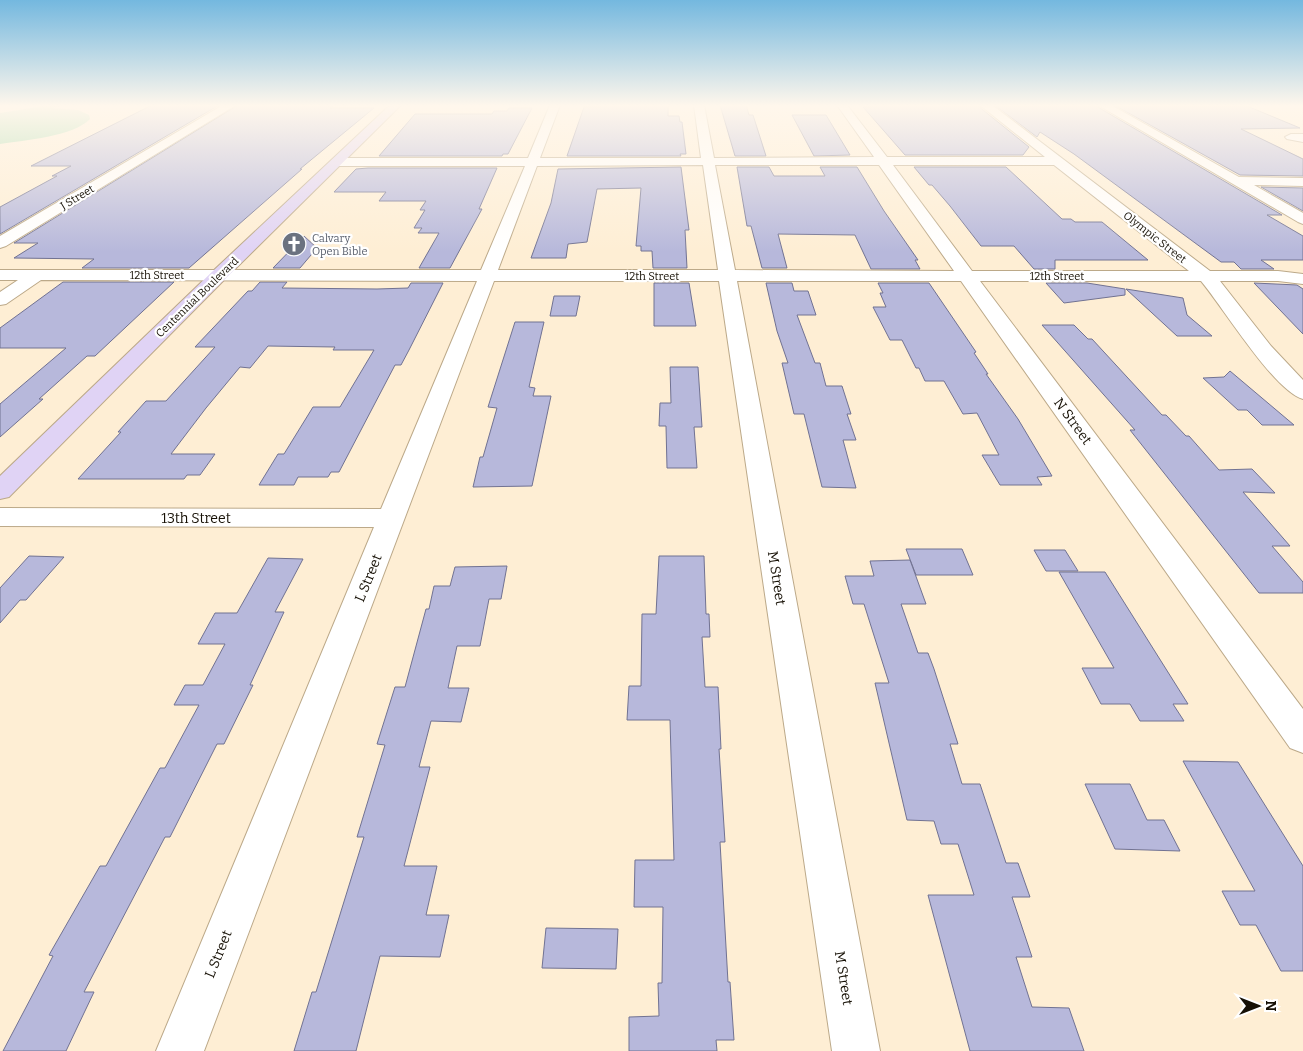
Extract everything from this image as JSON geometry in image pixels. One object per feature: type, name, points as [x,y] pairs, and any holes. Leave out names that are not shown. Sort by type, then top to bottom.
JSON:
[{"type":"main road","name":"Centennial Boulevard","points":[[0,491],[24,464],[346,154]]},
{"type":"street","name":"J Street","points":[[0,243],[149,154]]},
{"type":"street","name":"L Street","points":[[180,1051],[536,154]]},
{"type":"street","name":"M Street","points":[[707,154],[856,1051]]},
{"type":"street","name":"N Street","points":[[878,154],[1303,737]]},
{"type":"street","name":"Olympic Street","points":[[1048,154],[1206,276],[1218,289],[1263,352],[1303,392]]},
{"type":"street","points":[[1189,154],[1303,219]]},
{"type":"street","points":[[338,162],[1057,161]]},
{"type":"street","points":[[1237,181],[1303,182]]},
{"type":"street","name":"12th Street","points":[[0,275],[1278,276],[1303,279]]},
{"type":"street","points":[[0,300],[37,275]]},
{"type":"street","name":"13th Street","points":[[0,517],[392,518]]},
{"type":"building","points":[[55,154],[136,154],[0,234],[0,207],[57,176],[52,176],[71,166],[31,166]]},
{"type":"building","points":[[158,154],[318,154],[189,268],[82,268],[94,259],[14,258],[38,243],[14,243]]},
{"type":"building","points":[[381,154],[503,154],[502,156],[379,156]]},
{"type":"building","points":[[568,154],[680,154],[681,156],[567,156]]},
{"type":"building","points":[[734,154],[765,154],[766,156],[735,156]]},
{"type":"building","points":[[813,154],[850,155],[814,156]]},
{"type":"building","points":[[904,154],[1024,154],[1023,155]]},
{"type":"building","points":[[1074,154],[1178,154],[1282,215],[1267,215],[1303,236],[1303,260],[1261,260],[1274,269],[1241,269],[1234,262],[1221,262]]},
{"type":"building","points":[[1202,154],[1293,154],[1303,159],[1303,176],[1240,175]]},
{"type":"building","points":[[681,167],[689,230],[685,230],[687,268],[653,268],[652,251],[641,251],[641,246],[636,246],[641,188],[597,189],[587,242],[568,244],[566,258],[531,258],[551,203],[558,169]]},
{"type":"building","points":[[737,167],[769,167],[774,176],[825,176],[820,167],[857,167],[884,211],[918,260],[915,260],[920,269],[871,269],[855,235],[778,234],[787,268],[762,268],[751,226],[747,226]]},
{"type":"building","points":[[914,167],[1006,167],[1062,219],[1071,219],[1075,222],[1102,222],[1148,260],[1055,260],[1055,269],[1034,269],[1014,246],[981,246],[950,206]]},
{"type":"building","points":[[497,168],[479,209],[482,209],[450,268],[419,268],[439,233],[418,233],[422,228],[414,228],[425,210],[420,210],[426,201],[379,201],[386,192],[334,192],[356,169]]},
{"type":"building","points":[[1261,187],[1303,188],[1303,211]]},
{"type":"building","points":[[304,236],[317,248],[300,268],[273,268]]},
{"type":"building","points":[[63,282],[174,282],[95,356],[87,356],[0,437],[0,404],[66,348],[0,348],[0,328]]},
{"type":"building","points":[[260,282],[287,282],[282,288],[377,289],[408,288],[411,283],[443,283],[401,365],[395,365],[339,472],[331,472],[328,477],[298,477],[294,485],[259,485],[278,454],[284,454],[313,407],[340,407],[374,350],[333,350],[335,347],[268,346],[250,368],[240,367],[171,454],[215,454],[200,475],[187,475],[184,479],[78,479],[121,432],[118,432],[146,401],[166,401],[215,347],[195,347],[248,291],[252,291]]},
{"type":"building","points":[[654,283],[689,283],[696,326],[654,326]]},
{"type":"building","points":[[766,283],[792,283],[794,291],[808,291],[816,315],[797,315],[815,363],[820,363],[826,386],[842,386],[851,414],[847,414],[856,440],[843,440],[856,488],[822,487],[804,414],[794,414],[782,363],[788,363],[777,331]]},
{"type":"building","points":[[878,283],[929,283],[976,352],[974,353],[988,374],[986,374],[1018,419],[1052,476],[1037,477],[1042,485],[1000,485],[982,455],[999,455],[977,413],[963,414],[944,381],[925,381],[902,340],[890,340],[873,307],[886,307],[880,293],[883,293]]},
{"type":"building","points":[[1046,283],[1087,283],[1125,289],[1125,295],[1064,303]]},
{"type":"building","points":[[1254,283],[1297,285],[1303,289],[1303,334]]},
{"type":"building","points":[[1126,289],[1183,298],[1187,315],[1212,336],[1177,336]]},
{"type":"building","points":[[554,296],[580,296],[576,316],[550,316]]},
{"type":"building","points":[[515,322],[544,322],[529,387],[535,388],[533,396],[551,396],[532,486],[473,487],[480,457],[483,457],[497,408],[488,407]]},
{"type":"building","points":[[1042,325],[1074,325],[1088,339],[1092,339],[1162,415],[1166,415],[1186,436],[1189,436],[1219,470],[1252,469],[1275,493],[1243,492],[1290,546],[1272,546],[1303,582],[1303,593],[1259,593],[1130,430],[1135,430]]},
{"type":"building","points":[[670,367],[698,367],[702,427],[694,427],[697,468],[667,468],[666,426],[659,426],[660,403],[671,403]]},
{"type":"building","points":[[1230,371],[1294,425],[1262,425],[1247,410],[1238,410],[1203,378],[1224,377]]},
{"type":"building","points":[[906,549],[962,549],[973,575],[916,575]]},
{"type":"building","points":[[1034,550],[1065,550],[1078,571],[1046,571]]},
{"type":"building","points":[[29,556],[64,557],[26,600],[20,600],[0,623],[0,588]]},
{"type":"building","points":[[659,556],[704,556],[706,614],[709,614],[710,637],[702,637],[705,687],[718,687],[721,749],[719,749],[725,842],[720,842],[728,982],[730,982],[734,1040],[716,1040],[717,1051],[629,1051],[629,1017],[659,1016],[658,983],[662,983],[663,907],[634,907],[635,860],[674,860],[670,720],[627,720],[629,686],[641,686],[642,614],[656,614]]},
{"type":"building","points":[[268,558],[303,559],[275,612],[284,612],[250,685],[253,685],[224,744],[217,744],[170,837],[165,837],[84,992],[94,992],[66,1051],[3,1051],[53,956],[49,955],[100,866],[106,866],[160,768],[165,768],[199,705],[174,705],[185,685],[203,685],[225,644],[198,644],[215,613],[237,613]]},
{"type":"building","points":[[910,560],[926,604],[901,604],[918,653],[928,653],[934,669],[958,744],[950,744],[962,784],[980,784],[1006,863],[1018,863],[1030,897],[1012,897],[1032,957],[1016,957],[1032,1007],[1069,1008],[1084,1051],[970,1051],[928,895],[974,895],[958,844],[941,844],[934,821],[907,820],[875,683],[889,683],[864,604],[853,604],[845,576],[874,576],[870,561]]},
{"type":"building","points":[[507,566],[501,599],[489,599],[480,646],[457,646],[448,688],[469,688],[461,722],[431,721],[419,767],[430,767],[404,866],[437,866],[426,915],[449,915],[440,957],[380,956],[356,1051],[294,1051],[312,992],[316,992],[364,837],[357,837],[385,745],[377,744],[395,687],[405,687],[426,609],[429,609],[434,586],[450,586],[455,567]]},
{"type":"building","points":[[1059,572],[1105,572],[1188,704],[1173,704],[1184,721],[1140,721],[1130,704],[1101,704],[1082,668],[1114,668]]},
{"type":"building","points":[[1183,761],[1238,762],[1303,866],[1303,971],[1281,971],[1256,925],[1240,925],[1222,891],[1255,891]]},
{"type":"building","points":[[1085,784],[1130,784],[1147,820],[1164,820],[1180,851],[1115,849]]},
{"type":"building","points":[[546,928],[618,929],[616,969],[542,968]]},
{"type":"place","name":"Calvary Open Bible","points":[[294,244]]}]
